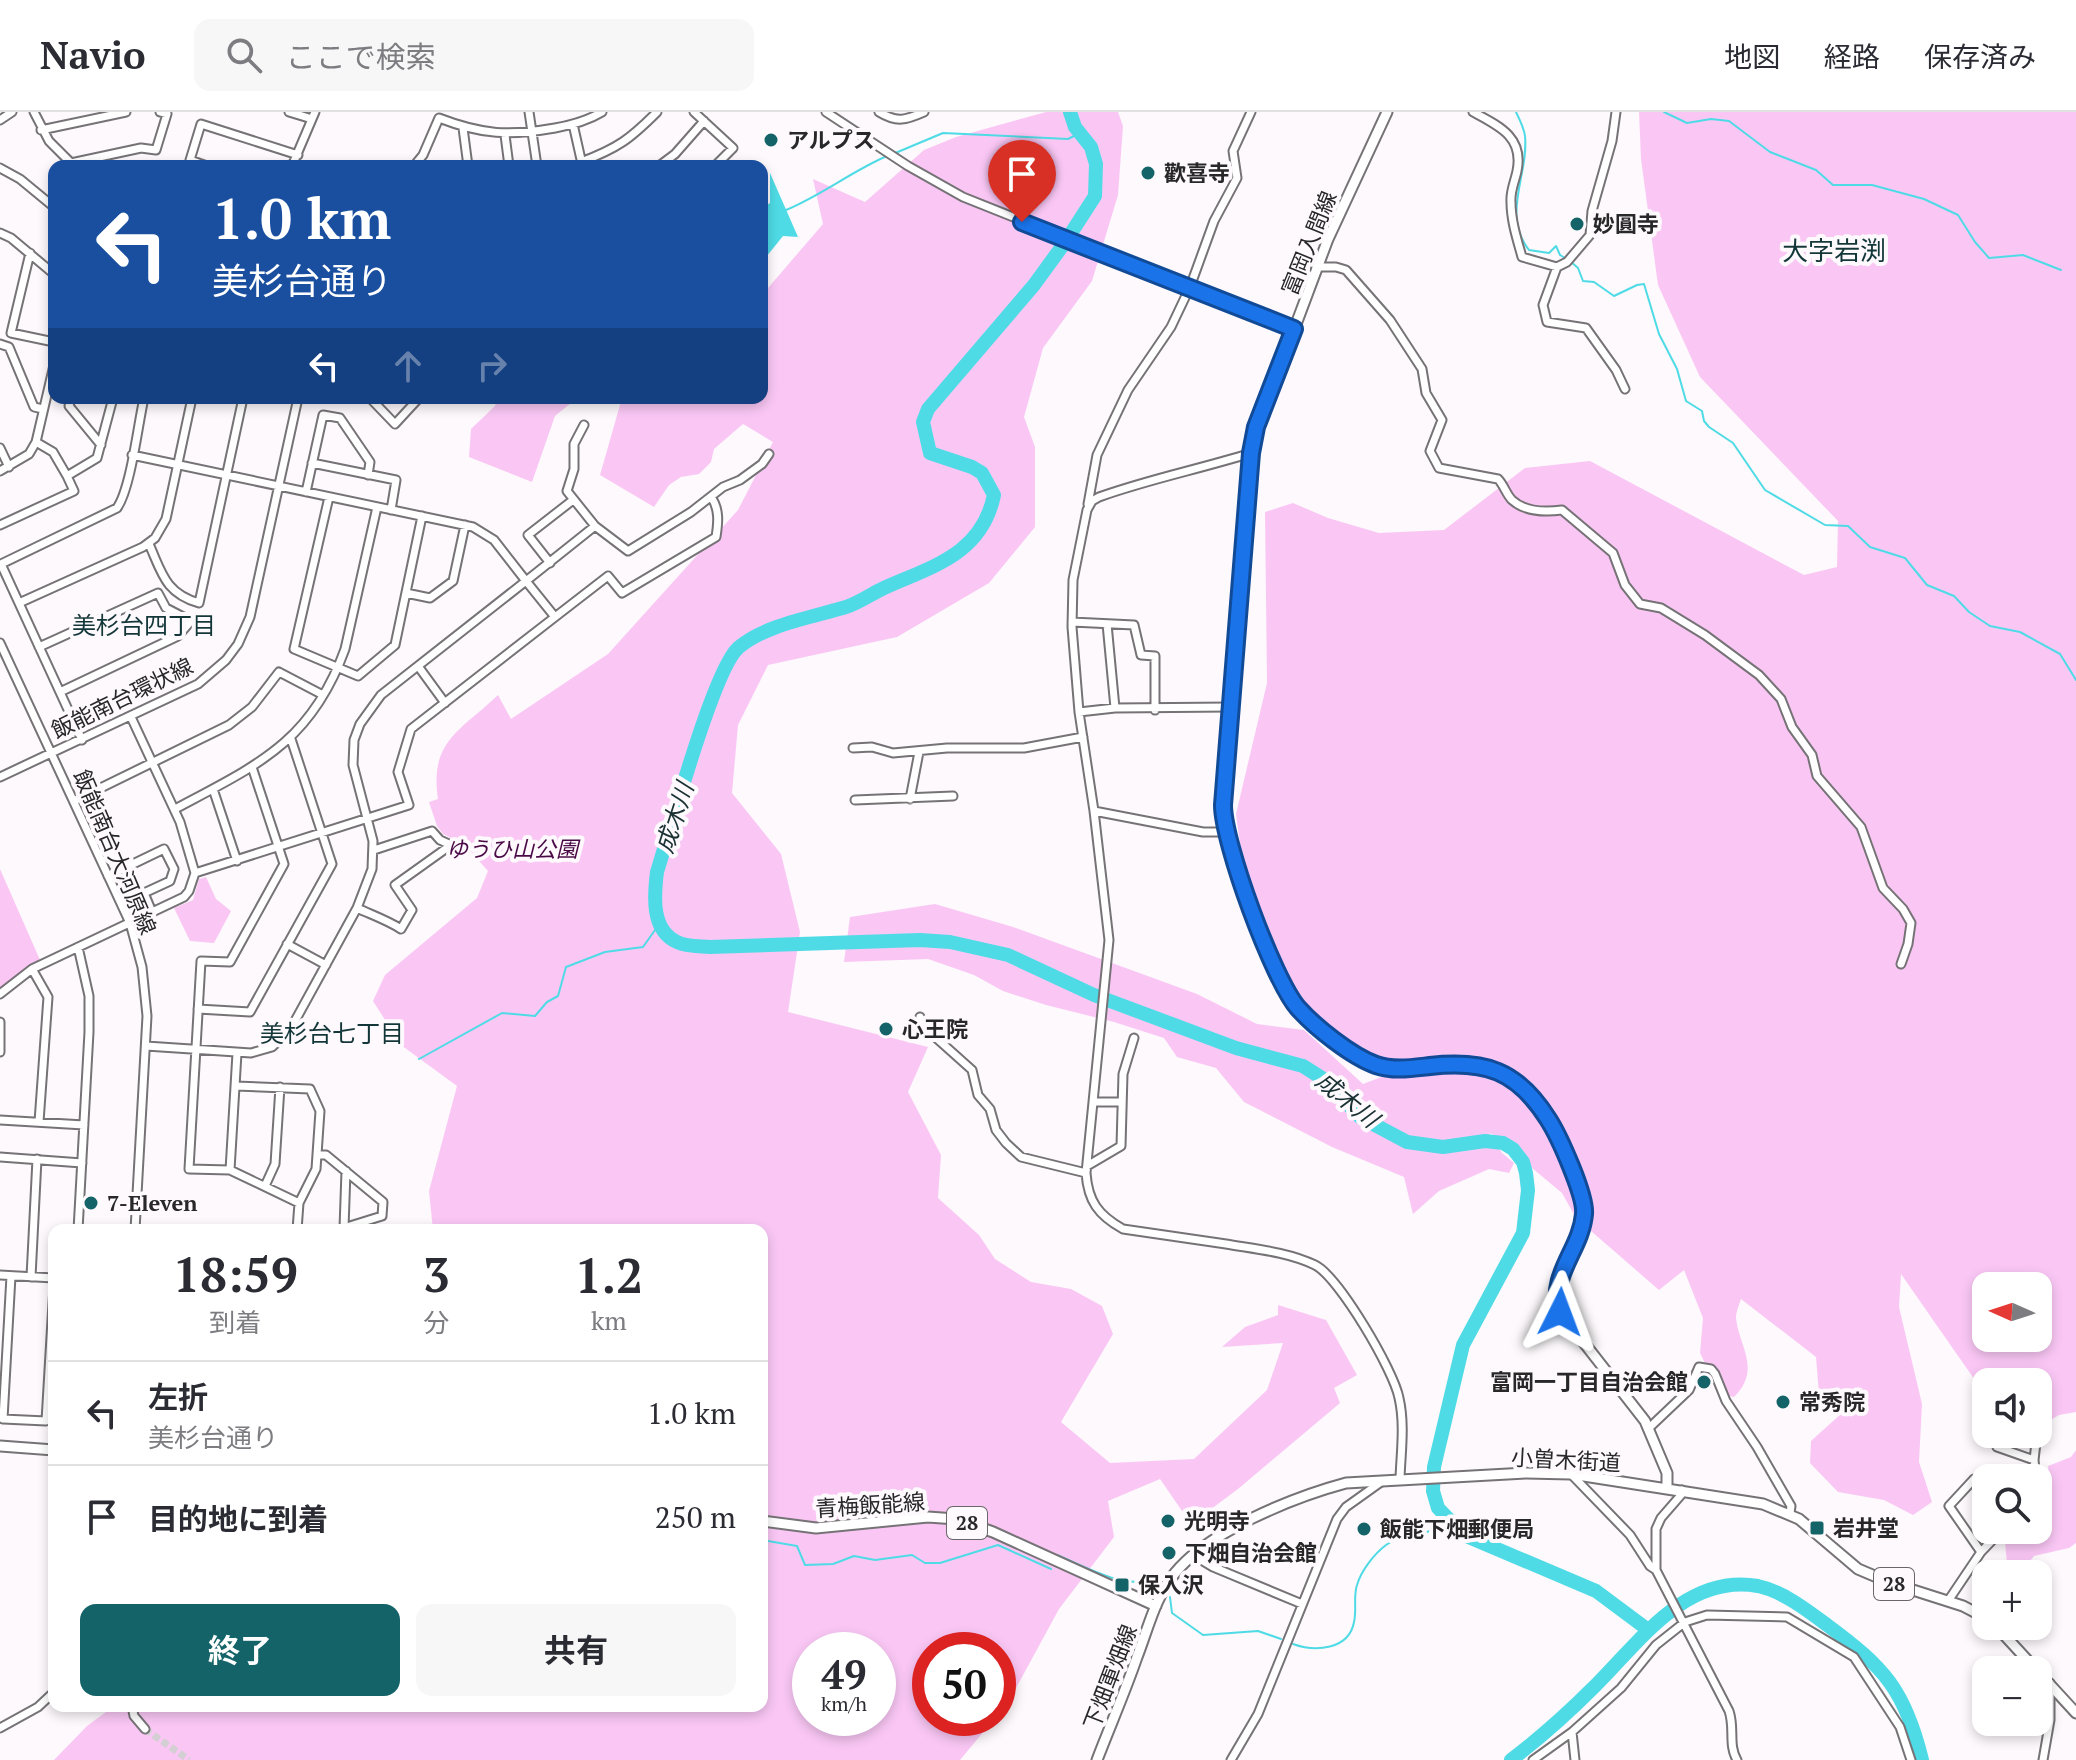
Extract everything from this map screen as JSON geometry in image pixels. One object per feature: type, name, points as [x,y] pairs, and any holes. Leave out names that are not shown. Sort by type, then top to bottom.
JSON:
[{"type":"main road","name":"富岡入間線","points":[[1387,112],[1316,267],[1256,427],[1251,453],[1223,805],[1225,832],[1275,968],[1289,995],[1308,1017],[1347,1049],[1374,1064],[1411,1068],[1457,1063],[1481,1065],[1513,1081],[1541,1109],[1563,1149],[1584,1207],[1582,1225],[1559,1279],[1557,1301],[1560,1312],[1649,1428],[1667,1473],[1667,1487]]},
{"type":"main road","points":[[0,1446],[48,1450]]},
{"type":"main road","name":"小曽木街道","points":[[1156,1606],[1175,1573],[1218,1536],[1327,1488],[1385,1479],[1526,1473],[1571,1474],[1763,1504],[1790,1513],[1858,1569],[1883,1581],[1972,1612]]},
{"type":"main road","name":"青梅飯能線","points":[[768,1522],[816,1528],[928,1517],[956,1519],[993,1532],[1156,1606]]},
{"type":"main road","name":"下畑軍畑線","points":[[1097,1760],[1156,1606]]},
{"type":"main road","points":[[2010,1640],[2025,1656]]},
{"type":"main road","points":[[2052,1684],[2076,1713]]},
{"type":"street","points":[[0,120],[12,112]]},
{"type":"street","points":[[34,112],[41,130],[68,160]]},
{"type":"street","points":[[41,130],[126,112]]},
{"type":"street","points":[[92,160],[141,148],[156,150],[167,114],[160,112]]},
{"type":"street","points":[[289,112],[313,116],[295,160]]},
{"type":"street","points":[[529,112],[536,160]]},
{"type":"street","points":[[419,160],[439,118],[463,128],[505,135],[573,124],[602,112]]},
{"type":"street","points":[[591,160],[612,151],[657,112]]},
{"type":"street","points":[[694,112],[733,148],[721,160]]},
{"type":"street","points":[[826,112],[908,166],[963,197],[1294,329]]},
{"type":"street","points":[[879,112],[889,119],[902,121],[924,112]]},
{"type":"street","points":[[1251,112],[1233,151],[1237,178],[1214,221],[1190,287],[1171,327],[1128,390],[1097,455],[1073,580],[1072,622],[1079,712],[1109,927],[1087,1190],[1093,1205],[1105,1219],[1123,1229],[1272,1251],[1313,1264],[1331,1277],[1393,1375],[1400,1399],[1403,1478]]},
{"type":"street","points":[[1473,112],[1514,140],[1519,149],[1510,200],[1522,257],[1557,267]]},
{"type":"street","points":[[1616,112],[1612,141],[1592,211],[1590,235],[1569,260],[1557,267],[1543,305],[1547,322],[1586,328],[1616,370],[1625,389]]},
{"type":"street","points":[[667,160],[704,121]]},
{"type":"street","points":[[190,160],[201,124],[298,155]]},
{"type":"street","points":[[573,124],[581,160]]},
{"type":"street","points":[[463,128],[467,160]]},
{"type":"street","points":[[505,135],[508,160]]},
{"type":"street","points":[[423,155],[423,160]]},
{"type":"street","points":[[0,168],[20,179],[48,202]]},
{"type":"street","points":[[0,233],[48,269]]},
{"type":"street","points":[[30,253],[11,333],[48,341]]},
{"type":"street","points":[[1316,267],[1346,270],[1390,320],[1422,369],[1426,393],[1442,420],[1430,451],[1439,468],[1498,479],[1510,499],[1517,504],[1542,512],[1562,510],[1613,553],[1625,585],[1640,604],[1661,608],[1705,635],[1759,675],[1781,699],[1792,727],[1812,755],[1817,776],[1861,827],[1883,888],[1903,909],[1911,923],[1901,964]]},
{"type":"street","points":[[0,344],[9,347],[34,407],[43,409]]},
{"type":"street","points":[[0,471],[29,454],[36,442],[48,389]]},
{"type":"street","points":[[70,404],[101,445]]},
{"type":"street","points":[[67,476],[97,458],[111,404]]},
{"type":"street","points":[[82,740],[1,564],[114,510],[120,503],[143,404]]},
{"type":"street","points":[[19,603],[149,544],[162,530],[191,404]]},
{"type":"street","points":[[149,544],[169,587],[183,598],[199,603],[242,404]]},
{"type":"street","name":"飯能南台環状線","points":[[0,777],[198,684],[226,660],[238,644],[250,617],[297,404]]},
{"type":"street","points":[[376,404],[395,424],[413,404]]},
{"type":"street","points":[[306,492],[323,415],[340,418],[370,462],[368,475]]},
{"type":"street","points":[[584,425],[574,444],[574,469],[567,491],[595,526],[628,551],[723,487],[740,480],[762,464],[769,454]]},
{"type":"street","points":[[0,525],[74,491],[53,452],[36,442]]},
{"type":"street","points":[[0,448],[9,467]]},
{"type":"street","points":[[1087,510],[1092,501],[1109,493],[1251,453]]},
{"type":"street","points":[[132,455],[482,531],[494,540],[555,617]]},
{"type":"street","points":[[312,463],[396,480],[391,510]]},
{"type":"street","points":[[329,497],[294,649],[358,676],[395,645],[422,516]]},
{"type":"street","points":[[195,873],[409,805],[398,772],[411,729],[608,576],[622,593],[716,537],[718,522],[711,497]]},
{"type":"street","points":[[550,563],[528,535],[573,500]]},
{"type":"street","points":[[175,809],[252,767],[291,739],[309,719],[338,668],[345,649],[377,507]]},
{"type":"street","points":[[406,593],[430,598],[453,581],[465,525]]},
{"type":"street","points":[[146,1046],[237,1053],[261,1051],[282,1039],[290,1030],[357,908],[372,869],[374,850],[353,765],[357,731],[375,701],[595,526]]},
{"type":"street","points":[[39,647],[158,593],[166,608],[191,621],[178,636],[60,692]]},
{"type":"street","points":[[1072,622],[1134,625],[1141,655],[1155,656],[1155,710]]},
{"type":"street","points":[[1107,624],[1115,708]]},
{"type":"street","name":"飯能南台大河原線","points":[[0,643],[130,923],[146,992],[146,1046],[135,1224]]},
{"type":"street","points":[[418,666],[445,703]]},
{"type":"street","points":[[74,801],[229,725],[252,707],[279,672],[323,695]]},
{"type":"street","points":[[1079,712],[1115,708],[1231,707]]},
{"type":"street","points":[[0,994],[32,969],[187,894],[195,873],[175,809],[131,717]]},
{"type":"street","points":[[853,748],[872,747],[893,753],[947,748],[1024,748],[1083,737]]},
{"type":"street","points":[[198,1009],[250,1012],[332,864],[291,739]]},
{"type":"street","points":[[910,799],[919,752]]},
{"type":"street","points":[[252,767],[284,864],[230,962],[201,961],[189,1169],[230,1170],[299,1203]]},
{"type":"street","points":[[213,789],[237,861]]},
{"type":"street","points":[[855,800],[953,796]]},
{"type":"street","points":[[1094,811],[1203,832],[1225,832]]},
{"type":"street","points":[[357,908],[401,929],[412,910],[395,885],[451,845],[440,840],[432,831],[374,850]]},
{"type":"street","points":[[108,876],[164,849],[174,869],[170,881],[144,893],[152,912]]},
{"type":"street","points":[[287,944],[326,965]]},
{"type":"street","points":[[78,947],[89,996],[78,1224]]},
{"type":"street","points":[[32,969],[48,997],[39,1122]]},
{"type":"street","points":[[920,1017],[921,1023],[972,1070],[978,1095],[990,1109],[996,1130],[1021,1157],[1047,1165],[1087,1169],[1121,1146],[1123,1074],[1134,1038]]},
{"type":"street","points":[[0,1022],[0,1052]]},
{"type":"street","points":[[230,1170],[237,1053]]},
{"type":"street","points":[[235,1086],[310,1089],[320,1111],[316,1169],[299,1203],[297,1224]]},
{"type":"street","points":[[265,1186],[275,1164],[280,1087]]},
{"type":"street","points":[[1094,1102],[1122,1102]]},
{"type":"street","points":[[0,1120],[84,1125]]},
{"type":"street","points":[[317,1155],[326,1155],[383,1202],[382,1216],[356,1224]]},
{"type":"street","points":[[0,1157],[82,1163]]},
{"type":"street","points":[[31,1277],[37,1159]]},
{"type":"street","points":[[341,1224],[346,1171]]},
{"type":"street","points":[[0,1275],[48,1278]]},
{"type":"street","points":[[11,1276],[3,1419],[46,1421],[48,1405]]},
{"type":"street","points":[[1649,1428],[1689,1390],[1699,1367],[1711,1369],[1726,1401],[1791,1506],[1790,1513]]},
{"type":"street","points":[[2000,1448],[2034,1460]]},
{"type":"street","points":[[2034,1464],[2036,1448]]},
{"type":"street","points":[[1571,1474],[1630,1535],[1650,1566],[1656,1570]]},
{"type":"street","points":[[1231,1760],[1258,1714],[1341,1512],[1385,1479]]},
{"type":"street","points":[[1972,1481],[1949,1506],[1972,1539]]},
{"type":"street","points":[[1682,1490],[1656,1529],[1656,1570],[1729,1711],[1733,1725],[1733,1751],[1737,1760]]},
{"type":"street","points":[[1975,1544],[1981,1552]]},
{"type":"street","points":[[1948,1601],[1989,1544]]},
{"type":"street","points":[[1193,1555],[1213,1567],[1302,1604]]},
{"type":"street","points":[[1533,1760],[1572,1732],[1621,1688],[1656,1645],[1685,1622],[1707,1615],[1787,1617],[1854,1657],[1900,1727],[1911,1760]]},
{"type":"street","points":[[0,1728],[38,1707],[48,1698]]},
{"type":"street","points":[[133,1712],[145,1729]]},
{"type":"street","points":[[1572,1732],[1575,1760]]},
{"type":"street","points":[[2043,1760],[2047,1736]]},
{"type":"green space","name":"ゆうひ山公園","points":[[1046,112],[1118,112],[1123,126],[1118,195],[1092,281],[1043,348],[1024,417],[1035,447],[1035,527],[989,583],[897,637],[768,665],[738,725],[732,793],[781,854],[800,932],[788,1012],[928,1047],[908,1092],[941,1155],[938,1198],[979,1235],[995,1259],[1031,1282],[1071,1289],[1102,1306],[1113,1334],[1061,1422],[1110,1463],[1194,1459],[1267,1390],[1283,1343],[1222,1347],[1245,1327],[1278,1315],[1278,1305],[1326,1320],[1357,1375],[1334,1388],[1340,1403],[1238,1489],[1191,1524],[1160,1479],[1108,1501],[1114,1537],[1059,1609],[1016,1688],[1016,1632],[912,1632],[912,1736],[980,1736],[960,1760],[54,1760],[87,1726],[106,1712],[768,1712],[768,1224],[432,1224],[429,1191],[457,1086],[401,1045],[373,1001],[385,975],[477,898],[488,871],[465,845],[443,834],[429,802],[438,799],[439,763],[451,738],[498,695],[511,719],[608,654],[738,510],[773,442],[743,424],[714,449],[711,462],[699,474],[681,477],[669,485],[654,507],[600,475],[620,404],[768,404],[768,288],[823,224],[813,179],[865,202],[924,150],[956,137]]},
{"type":"green space","points":[[1639,112],[2076,112],[2076,1412],[2052,1419],[2052,1368],[1972,1368],[1972,1376],[1901,1274],[1899,1307],[1922,1404],[1919,1462],[1932,1502],[1913,1515],[1884,1500],[1838,1492],[1810,1463],[1811,1441],[1842,1413],[1819,1394],[1816,1357],[1741,1299],[1736,1318],[1747,1358],[1747,1377],[1734,1397],[1720,1394],[1700,1353],[1703,1318],[1684,1270],[1659,1290],[1576,1218],[1562,1193],[1532,1168],[1512,1142],[1489,1133],[1502,1153],[1514,1163],[1509,1173],[1489,1169],[1439,1191],[1413,1214],[1404,1177],[1332,1147],[1244,1102],[1216,1068],[1177,1057],[1164,1038],[1003,991],[974,975],[928,959],[844,962],[850,917],[935,904],[1013,927],[1197,994],[1257,1024],[1304,1030],[1363,1084],[1384,1076],[1387,1059],[1366,1053],[1311,1012],[1290,987],[1243,865],[1236,814],[1267,683],[1265,512],[1293,503],[1328,518],[1379,533],[1444,530],[1525,468],[1590,461],[1804,575],[1837,567],[1838,521],[1700,377],[1658,285],[1641,159]]},
{"type":"green space","points":[[570,404],[555,416],[532,482],[469,457],[471,429],[495,406]]},
{"type":"green space","points":[[0,869],[40,960],[0,989]]},
{"type":"green space","points":[[206,877],[216,899],[231,911],[214,943],[190,941],[174,908],[193,900],[199,879]]},
{"type":"green space","points":[[2076,1450],[2076,1543],[2069,1548],[2034,1556],[2031,1560],[2007,1560],[2005,1544],[2052,1544],[2052,1464],[2071,1457]]},
{"type":"water","points":[[770,173],[798,237],[783,236],[768,255],[768,204]]},
{"type":"waterway","name":"成木川","points":[[1070,112],[1075,127],[1091,147],[1096,164],[1095,196],[1034,285],[928,409],[923,422],[930,453],[982,473],[994,495],[988,515],[967,545],[937,564],[851,605],[761,633],[738,648],[728,663],[705,718],[657,872],[655,902],[658,921],[669,937],[681,944],[694,946],[920,940],[950,942],[1008,955],[1094,995],[1236,1048],[1303,1066],[1325,1080],[1360,1117],[1407,1142],[1443,1147],[1485,1141],[1503,1143],[1513,1149],[1523,1162],[1526,1173],[1528,1190],[1523,1233],[1463,1345],[1434,1467],[1433,1491],[1438,1508],[1464,1535],[1596,1591],[1647,1629]]},
{"type":"waterway","points":[[1516,112],[1525,136],[1516,209],[1521,237],[1529,250],[1549,253],[1556,246],[1565,258]]},
{"type":"waterway","points":[[1664,112],[1687,123],[1711,119],[1729,121],[1770,152],[1816,170],[1833,185],[1872,185],[1924,199],[1958,215],[1989,258],[2023,255],[2061,270]]},
{"type":"waterway","points":[[893,154],[943,133],[1068,139],[1080,133]]},
{"type":"waterway","points":[[786,210],[887,156]]},
{"type":"waterway","points":[[1570,261],[1578,268],[1583,281],[1594,282],[1614,296],[1644,284],[1659,334],[1677,369],[1686,401],[1702,411],[1709,427],[1733,443],[1765,490],[1825,525],[1848,526],[1870,547],[1905,558],[1927,585],[1954,596],[1969,612],[1990,626],[2020,632],[2060,654],[2076,680]]},
{"type":"waterway","points":[[419,1059],[502,1013],[535,1016],[547,1002],[558,996],[566,967],[605,952],[643,947],[660,923]]},
{"type":"waterway","points":[[1293,1644],[1321,1648],[1345,1638],[1354,1622],[1357,1585],[1373,1558],[1390,1542],[1421,1535],[1448,1519]]},
{"type":"waterway","points":[[768,1541],[797,1546],[805,1565],[833,1564],[854,1556],[875,1560],[912,1555],[925,1563],[940,1563],[998,1545],[1051,1569]]},
{"type":"waterway","points":[[1057,1555],[1109,1577],[1152,1588]]},
{"type":"waterway","points":[[1511,1760],[1574,1706],[1665,1616],[1708,1590],[1732,1585],[1767,1588],[1785,1597],[1803,1607],[1864,1654],[1900,1698],[1922,1760]]},
{"type":"waterway","points":[[1170,1597],[1172,1613],[1203,1635],[1258,1631],[1281,1639]]},
{"type":"tunnel","points":[[145,1729],[189,1760]]},
{"type":"place","name":"アルプス","points":[[771,140]]},
{"type":"place","name":"歡喜寺","points":[[1148,173]]},
{"type":"place","name":"妙圓寺","points":[[1577,224]]},
{"type":"place","name":"心王院","points":[[886,1029]]},
{"type":"place","name":"7-Eleven","points":[[91,1203]]},
{"type":"place","name":"富岡一丁目自治会館","points":[[1704,1382]]},
{"type":"place","name":"常秀院","points":[[1783,1402]]},
{"type":"place","name":"光明寺","points":[[1168,1521]]},
{"type":"place","name":"岩井堂","points":[[1817,1528]]},
{"type":"place","name":"飯能下畑郵便局","points":[[1364,1529]]},
{"type":"place","name":"下畑自治会館","points":[[1169,1553]]},
{"type":"place","name":"保入沢","points":[[1122,1585]]},
{"type":"district","name":"大字岩渕","points":[[1834,251]]},
{"type":"district","name":"美杉台四丁目","points":[[144,626]]},
{"type":"district","name":"美杉台七丁目","points":[[332,1034]]},
{"type":"route","points":[[1022,222],[1294,329],[1256,427],[1251,453],[1223,805],[1225,832],[1281,982],[1297,1007],[1308,1017],[1347,1049],[1374,1064],[1397,1069],[1457,1063],[1481,1065],[1513,1081],[1541,1109],[1563,1149],[1584,1207],[1582,1225],[1556,1290],[1560,1312]]}]
